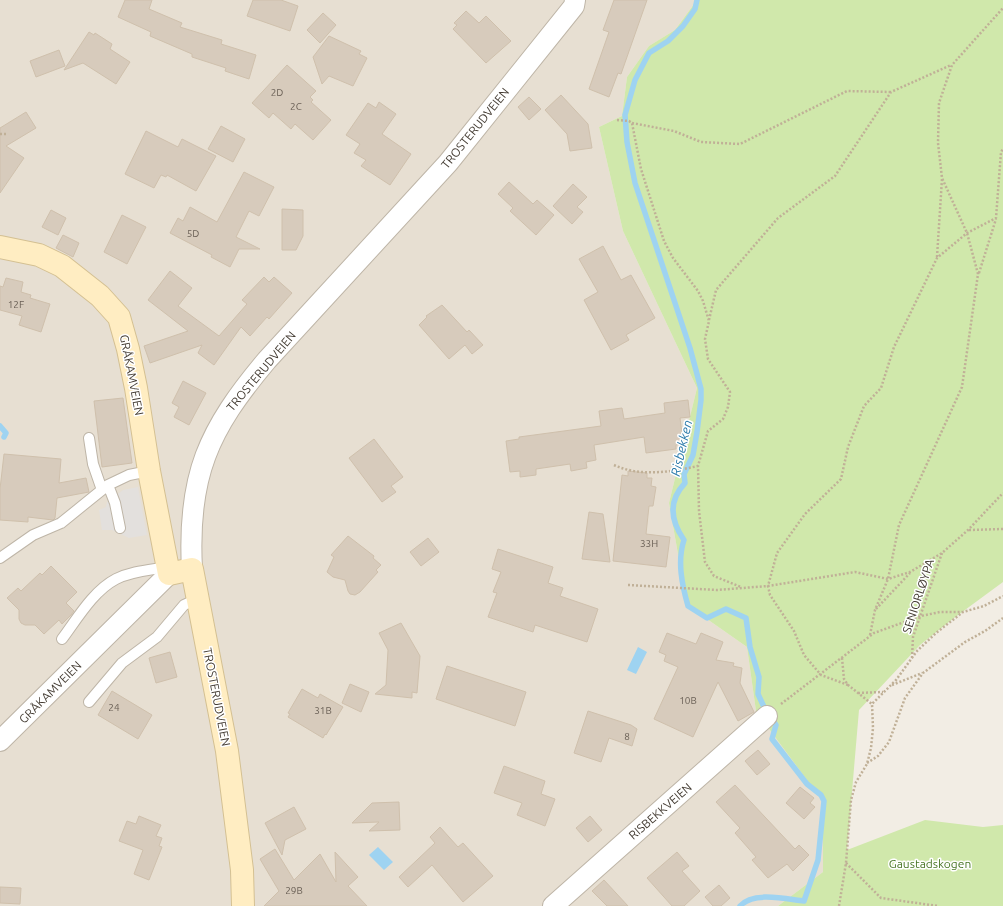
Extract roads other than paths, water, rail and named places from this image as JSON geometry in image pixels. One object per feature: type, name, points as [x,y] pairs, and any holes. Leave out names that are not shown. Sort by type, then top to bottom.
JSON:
[{"type":"street","name":"TROSTERUDVEIEN","points":[[243,906],[242,870],[227,751],[197,599],[192,569],[190,540],[192,506],[198,478],[214,433],[242,390],[266,360],[448,163],[574,6],[575,0]]},
{"type":"street","name":"GRÅKAMVEIEN","points":[[0,247],[39,254],[62,266],[100,296],[119,318],[135,380],[149,471],[168,571],[0,741]]},
{"type":"street","points":[[168,571],[192,569]]},
{"type":"street","name":"RISBEKKVEIEN","points":[[553,906],[773,711]]},
{"type":"lane","points":[[89,438],[93,464],[105,488],[115,503],[120,528]]},
{"type":"lane","points":[[0,558],[33,536],[61,523],[105,488],[128,475],[149,471]]},
{"type":"lane","points":[[62,639],[105,586],[129,574],[168,571]]},
{"type":"lane","points":[[89,702],[122,663],[157,637],[184,605],[197,599]]},
{"type":"water","points":[[638,647],[647,652],[636,674],[627,670]]},
{"type":"water","points":[[378,847],[393,862],[384,870],[369,855]]},
{"type":"waterway","name":"Risbekken","points":[[697,0],[695,9],[683,26],[668,41],[649,53],[635,80],[625,115],[627,142],[635,183],[690,348],[701,389],[701,400],[693,455],[684,474],[685,483],[676,497],[673,511],[679,533],[684,540],[681,556],[682,581],[688,606],[707,618],[726,609],[746,618],[750,647],[759,677],[758,694],[764,707],[776,725],[772,739],[807,784],[821,795],[824,801],[818,860],[804,901],[761,897],[746,901],[740,906]]},
{"type":"waterway","points":[[0,426],[6,433],[4,437]]},
{"type":"park label","name":"Gaustadskogen","points":[[930,863]]}]
